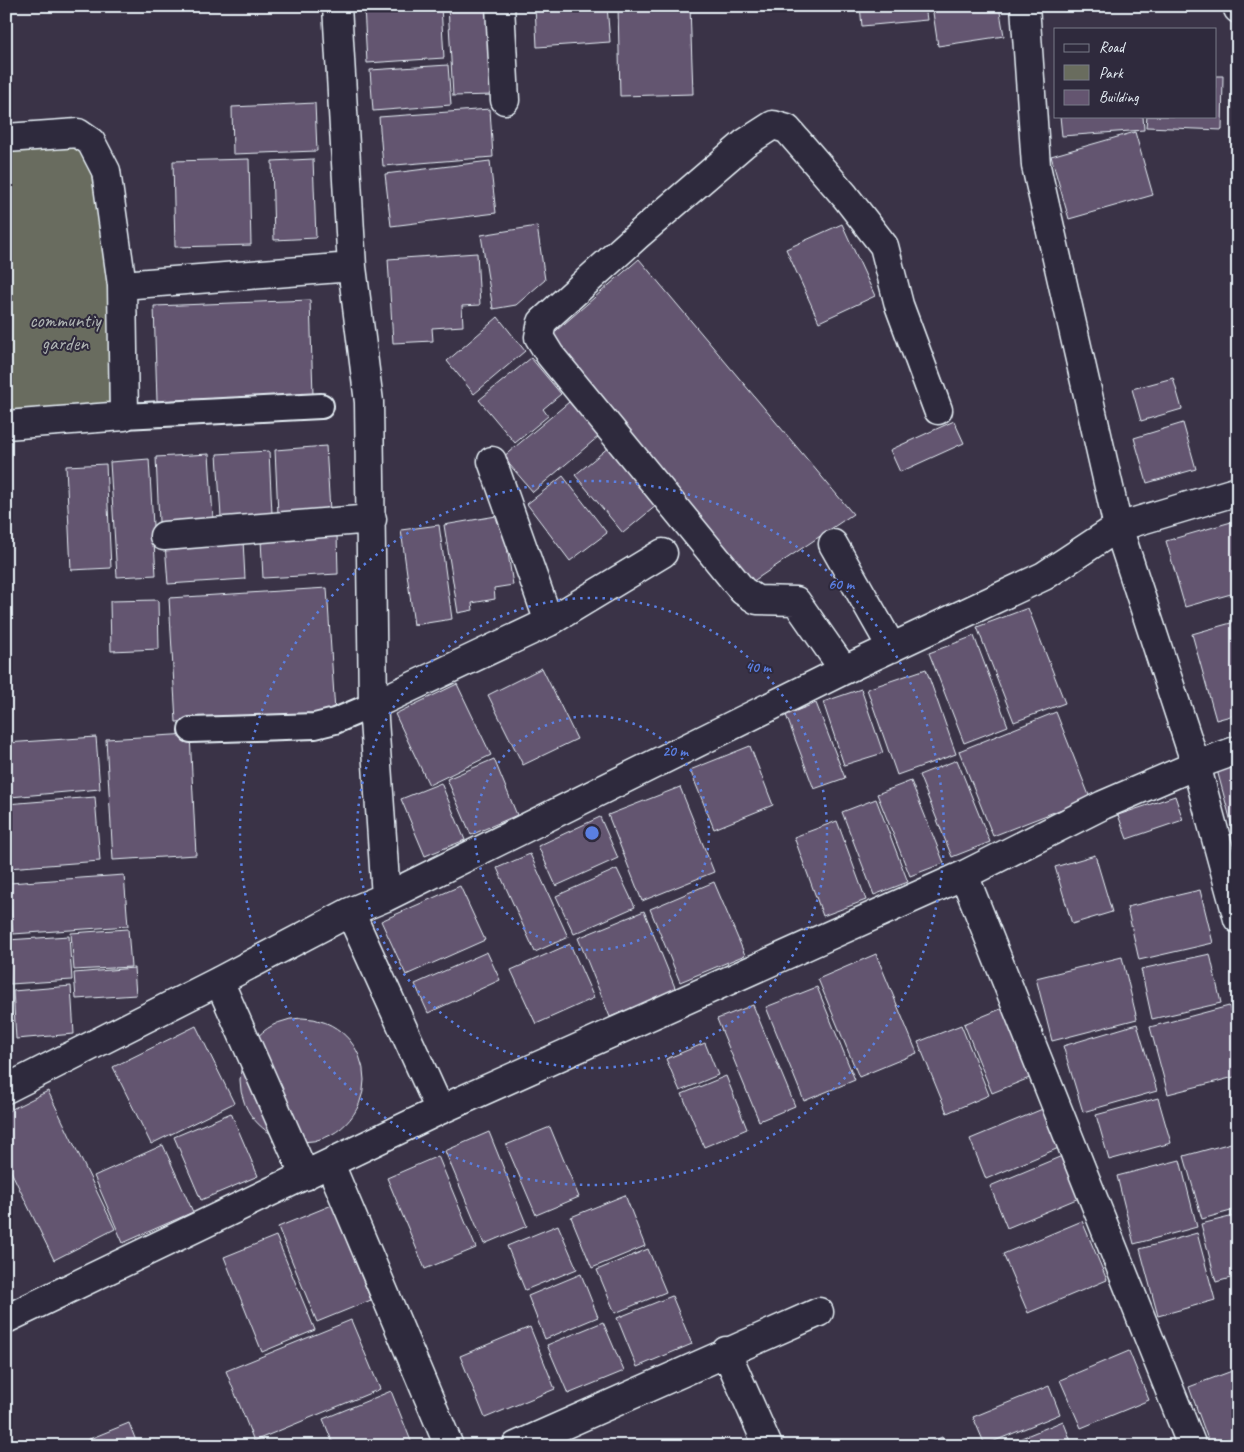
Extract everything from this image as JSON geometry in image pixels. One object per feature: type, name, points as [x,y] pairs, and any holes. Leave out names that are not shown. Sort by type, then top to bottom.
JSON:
[{"type":"street","points":[[337,6],[352,267],[369,402],[373,705],[386,897]]},
{"type":"street","points":[[500,6],[505,100]]},
{"type":"street","points":[[1025,6],[1036,166],[1118,527],[1196,765],[1238,919]]},
{"type":"street","points":[[844,670],[796,601],[757,600],[743,591],[550,355],[539,338],[542,322],[638,235],[738,149],[773,126],[788,129],[845,196],[884,246],[899,305],[938,410]]},
{"type":"street","points":[[6,138],[78,133],[91,142],[106,171],[122,285],[124,416],[6,425]]},
{"type":"street","points":[[122,285],[352,267]]},
{"type":"street","points":[[492,461],[549,622]]},
{"type":"street","points":[[6,1089],[219,982],[350,912],[386,897],[844,670],[1044,576],[1118,527],[1238,490]]},
{"type":"street","points":[[164,536],[372,519]]},
{"type":"street","points":[[833,544],[892,648]]},
{"type":"street","points":[[373,705],[549,622],[663,553]]},
{"type":"street","points":[[6,1319],[440,1110],[964,875],[1103,805],[1196,765],[1238,750]]},
{"type":"street","points":[[964,875],[1192,1446]]},
{"type":"street","points":[[350,912],[440,1110]]},
{"type":"street","points":[[219,982],[305,1176]]},
{"type":"street","points":[[330,1164],[449,1446]]},
{"type":"street","points":[[516,1446],[726,1351],[819,1312]]},
{"type":"street","points":[[726,1351],[768,1446]]},
{"type":"lane","points":[[124,416],[320,406]]},
{"type":"lane","points":[[191,730],[315,726],[335,721],[373,705]]},
{"type":"green space","name":"communtiy garden","points":[[91,142],[124,407],[6,420],[6,143]]},
{"type":"building","points":[[364,6],[441,6],[444,58],[367,63]]},
{"type":"building","points":[[448,6],[490,6],[494,95],[453,96]]},
{"type":"building","points":[[535,6],[607,6],[610,42],[537,47]]},
{"type":"building","points":[[618,6],[690,6],[693,94],[620,96]]},
{"type":"building","points":[[860,6],[925,6],[927,20],[862,26]]},
{"type":"building","points":[[932,6],[999,6],[1004,36],[938,46]]},
{"type":"building","points":[[448,65],[451,105],[373,111],[370,70]]},
{"type":"building","points":[[1216,76],[1223,76],[1222,130],[1146,127],[1147,118],[1216,118]]},
{"type":"building","points":[[315,103],[317,151],[233,154],[232,107]]},
{"type":"building","points":[[490,109],[493,157],[383,166],[379,117]]},
{"type":"building","points":[[1060,118],[1143,118],[1144,130],[1062,136]]},
{"type":"building","points":[[1135,132],[1153,195],[1069,219],[1051,156]]},
{"type":"building","points":[[249,159],[251,245],[175,247],[173,161]]},
{"type":"building","points":[[313,159],[316,238],[274,240],[272,161]]},
{"type":"building","points":[[490,161],[496,213],[391,226],[385,174]]},
{"type":"building","points":[[842,224],[875,296],[819,322],[786,249]]},
{"type":"building","points":[[537,226],[545,280],[516,305],[493,309],[481,235]]},
{"type":"building","points":[[477,253],[480,305],[462,306],[463,326],[432,328],[433,341],[393,343],[388,259]]},
{"type":"building","points":[[639,259],[853,514],[752,582],[550,336]]},
{"type":"building","points":[[310,300],[313,395],[157,401],[154,306]]},
{"type":"building","points":[[498,317],[525,351],[474,394],[447,361]]},
{"type":"building","points":[[531,358],[561,394],[543,409],[548,416],[515,443],[479,400]]},
{"type":"building","points":[[1173,378],[1182,409],[1141,421],[1132,389]]},
{"type":"building","points":[[569,402],[599,436],[533,492],[503,457]]},
{"type":"building","points":[[954,421],[964,443],[900,472],[890,450]]},
{"type":"building","points":[[1183,423],[1196,469],[1147,483],[1134,438]]},
{"type":"building","points":[[326,446],[330,511],[278,514],[275,450]]},
{"type":"building","points":[[609,447],[657,505],[623,533],[575,475]]},
{"type":"building","points":[[269,451],[272,514],[221,517],[217,454]]},
{"type":"building","points":[[209,454],[213,518],[159,522],[156,457]]},
{"type":"building","points":[[149,459],[156,575],[117,577],[110,462]]},
{"type":"building","points":[[106,464],[111,568],[71,570],[66,466]]},
{"type":"building","points":[[563,476],[607,533],[570,561],[527,504]]},
{"type":"building","points":[[502,515],[513,585],[494,588],[495,599],[472,603],[473,610],[458,613],[444,525]]},
{"type":"building","points":[[1238,520],[1238,592],[1185,607],[1166,541]]},
{"type":"building","points":[[439,525],[452,619],[414,625],[401,530]]},
{"type":"building","points":[[337,534],[338,574],[263,578],[261,540]]},
{"type":"building","points":[[243,540],[245,579],[168,584],[165,544]]},
{"type":"building","points":[[327,588],[335,712],[176,722],[169,598]]},
{"type":"building","points":[[158,600],[159,649],[111,651],[110,601]]},
{"type":"building","points":[[1028,608],[1065,703],[1014,722],[977,627]]},
{"type":"building","points":[[1238,621],[1238,714],[1216,720],[1192,634]]},
{"type":"building","points":[[974,636],[1008,726],[964,743],[929,653]]},
{"type":"building","points":[[542,668],[577,739],[523,765],[488,695]]},
{"type":"building","points":[[926,669],[956,754],[897,775],[867,689]]},
{"type":"building","points":[[457,684],[491,755],[429,785],[395,714]]},
{"type":"building","points":[[861,689],[883,753],[844,765],[823,702]]},
{"type":"building","points":[[816,703],[845,778],[814,789],[786,715]]},
{"type":"building","points":[[1056,712],[1090,798],[993,836],[959,751]]},
{"type":"building","points":[[190,734],[196,855],[113,860],[106,739]]},
{"type":"building","points":[[96,737],[100,789],[10,797],[6,743]]},
{"type":"building","points":[[750,746],[773,805],[714,829],[690,770]]},
{"type":"building","points":[[494,759],[517,815],[471,835],[447,779]]},
{"type":"building","points":[[957,760],[990,842],[952,857],[919,775]]},
{"type":"building","points":[[1238,764],[1238,832],[1234,833],[1217,770]]},
{"type":"building","points":[[911,781],[944,863],[910,876],[877,794]]},
{"type":"building","points":[[441,783],[465,840],[425,856],[401,799]]},
{"type":"building","points":[[680,787],[714,872],[642,901],[608,815]]},
{"type":"building","points":[[1175,796],[1183,820],[1127,839],[1118,815]]},
{"type":"building","points":[[95,797],[100,861],[8,868],[6,804]]},
{"type":"building","points":[[876,799],[908,882],[874,895],[842,812]]},
{"type":"building","points":[[600,817],[618,858],[556,886],[538,846]]},
{"type":"building","points":[[837,821],[866,900],[823,916],[794,837]]},
{"type":"building","points":[[530,854],[568,937],[535,952],[497,868]]},
{"type":"building","points":[[1095,855],[1112,912],[1072,924],[1055,867]]},
{"type":"building","points":[[617,869],[635,907],[574,934],[556,896]]},
{"type":"building","points":[[124,875],[128,926],[13,934],[9,883]]},
{"type":"building","points":[[714,882],[745,955],[680,982],[650,909]]},
{"type":"building","points":[[460,886],[485,940],[406,975],[381,921]]},
{"type":"building","points":[[1200,890],[1213,943],[1139,960],[1127,907]]},
{"type":"building","points":[[644,911],[676,990],[610,1017],[578,938]]},
{"type":"building","points":[[128,929],[131,967],[74,970],[71,933]]},
{"type":"building","points":[[69,936],[72,980],[10,984],[7,940]]},
{"type":"building","points":[[570,944],[594,998],[536,1024],[511,970]]},
{"type":"building","points":[[487,952],[500,980],[428,1013],[415,984]]},
{"type":"building","points":[[876,954],[917,1053],[859,1077],[818,979]]},
{"type":"building","points":[[1210,954],[1221,1003],[1152,1019],[1141,969]]},
{"type":"building","points":[[1122,957],[1137,1019],[1052,1041],[1036,978]]},
{"type":"building","points":[[134,968],[136,995],[76,999],[74,973]]},
{"type":"building","points":[[71,986],[74,1034],[16,1039],[13,991]]},
{"type":"building","points":[[817,987],[855,1080],[804,1101],[766,1007]]},
{"type":"building","points":[[753,1005],[795,1106],[759,1121],[717,1019]]},
{"type":"building","points":[[1229,1006],[1238,1040],[1238,1076],[1168,1094],[1150,1027]]},
{"type":"building","points":[[1003,1008],[1032,1077],[992,1093],[964,1024]]},
{"type":"building","points":[[302,1018],[326,1023],[346,1036],[359,1056],[364,1080],[359,1104],[346,1124],[326,1137],[302,1142],[278,1137],[258,1124],[245,1104],[240,1080],[245,1056],[258,1036],[278,1023]]},
{"type":"building","points":[[1137,1024],[1157,1091],[1083,1112],[1063,1046]]},
{"type":"building","points":[[961,1025],[989,1095],[947,1113],[918,1042]]},
{"type":"building","points":[[196,1026],[234,1103],[151,1144],[113,1067]]},
{"type":"building","points":[[705,1043],[718,1075],[680,1091],[666,1059]]},
{"type":"building","points":[[726,1076],[747,1129],[704,1147],[682,1094]]},
{"type":"building","points":[[48,1091],[115,1229],[54,1260],[6,1161],[6,1112]]},
{"type":"building","points":[[1158,1098],[1171,1143],[1109,1160],[1096,1115]]},
{"type":"building","points":[[1045,1108],[1061,1147],[986,1179],[970,1139]]},
{"type":"building","points":[[231,1113],[258,1176],[201,1200],[174,1137]]},
{"type":"building","points":[[550,1127],[579,1197],[536,1215],[506,1145]]},
{"type":"building","points":[[489,1132],[527,1226],[484,1244],[445,1151]]},
{"type":"building","points":[[1238,1141],[1238,1209],[1202,1219],[1184,1156]]},
{"type":"building","points":[[163,1145],[193,1212],[123,1243],[94,1176]]},
{"type":"building","points":[[438,1156],[476,1248],[425,1269],[387,1178]]},
{"type":"building","points":[[1062,1156],[1079,1198],[1007,1228],[990,1186]]},
{"type":"building","points":[[1180,1160],[1197,1227],[1134,1244],[1117,1176]]},
{"type":"building","points":[[625,1195],[645,1246],[592,1268],[571,1217]]},
{"type":"building","points":[[332,1205],[371,1300],[317,1322],[278,1227]]},
{"type":"building","points":[[1238,1215],[1238,1276],[1216,1282],[1201,1224]]},
{"type":"building","points":[[1082,1221],[1107,1280],[1028,1313],[1003,1254]]},
{"type":"building","points":[[558,1225],[577,1269],[525,1290],[507,1246]]},
{"type":"building","points":[[1197,1233],[1215,1300],[1158,1316],[1140,1249]]},
{"type":"building","points":[[276,1236],[315,1330],[262,1352],[224,1257]]},
{"type":"building","points":[[648,1249],[666,1292],[615,1313],[597,1270]]},
{"type":"building","points":[[581,1274],[598,1317],[545,1339],[528,1296]]},
{"type":"building","points":[[672,1296],[692,1344],[637,1367],[617,1318]]},
{"type":"building","points":[[351,1320],[380,1389],[254,1441],[226,1371]]},
{"type":"building","points":[[603,1322],[624,1371],[568,1394],[547,1345]]},
{"type":"building","points":[[530,1327],[555,1389],[485,1418],[460,1356]]},
{"type":"building","points":[[1129,1351],[1149,1400],[1081,1428],[1060,1380]]},
{"type":"building","points":[[1232,1371],[1238,1387],[1238,1446],[1233,1446],[1230,1438],[1210,1445],[1189,1387]]},
{"type":"building","points":[[1049,1386],[1060,1414],[985,1445],[973,1417]]},
{"type":"building","points":[[391,1391],[413,1446],[334,1446],[323,1419]]},
{"type":"building","points":[[1063,1421],[1073,1446],[1002,1446]]},
{"type":"building","points":[[129,1423],[138,1446],[90,1446],[87,1440]]},
{"type":"building","points":[[942,1437],[946,1446],[921,1446]]}]
